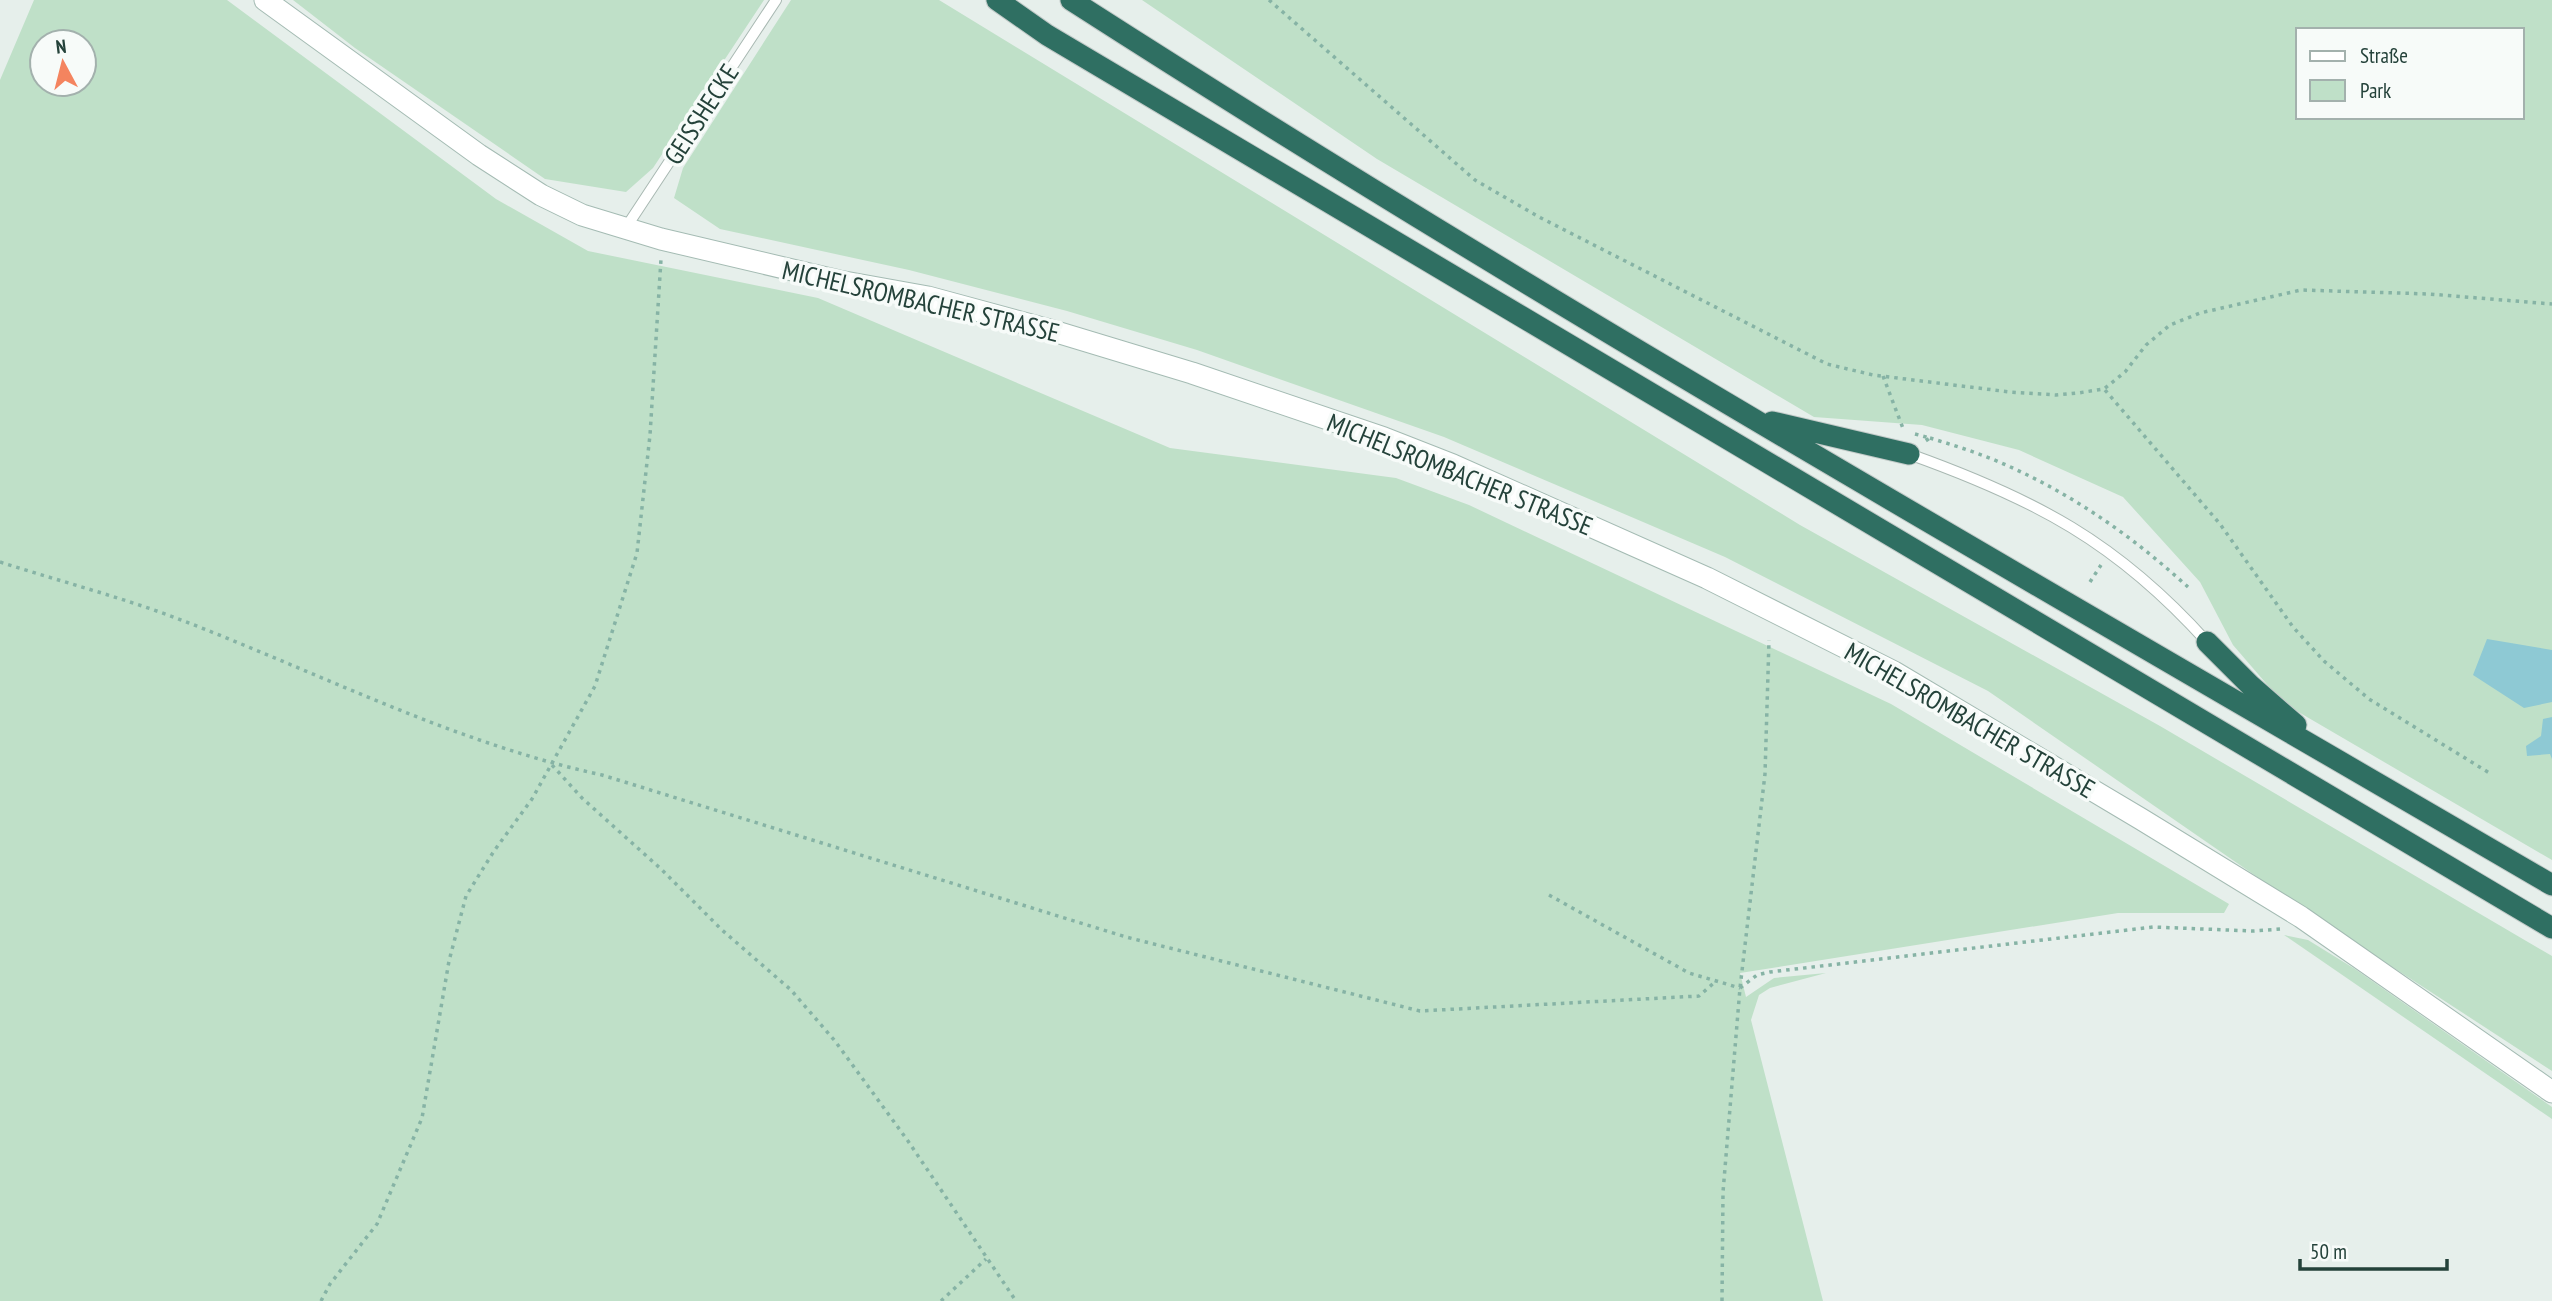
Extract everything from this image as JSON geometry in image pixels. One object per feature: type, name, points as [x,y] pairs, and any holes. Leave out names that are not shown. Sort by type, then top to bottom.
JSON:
[{"type":"highway","points":[[997,0],[1047,35],[2552,928]]},
{"type":"highway","points":[[1071,0],[1261,122],[1745,415],[2552,885]]},
{"type":"highway","points":[[1745,415],[1909,454]]},
{"type":"highway","points":[[2207,642],[2249,685],[2338,760]]},
{"type":"main road","name":"MICHELSROMBACHER STRASSE","points":[[265,0],[479,155],[541,195],[582,215],[661,239],[839,281],[928,297],[1192,373],[1384,438],[1453,465],[1707,579],[1894,672],[2141,819],[2301,917],[2552,1093]]},
{"type":"lane","name":"GEISSHECKE","points":[[625,229],[776,0]]},
{"type":"lane","points":[[1909,454],[1998,488],[2070,524],[2132,568],[2180,612],[2207,642]]},
{"type":"path","points":[[1269,0],[1475,180],[1541,218],[1827,364],[1883,376],[2056,395],[2104,389],[2125,372],[2146,345],[2171,325],[2200,313],[2301,290],[2429,294],[2552,304]]},
{"type":"path","points":[[321,1301],[330,1283],[377,1224],[422,1118],[449,961],[466,896],[494,851],[532,799],[595,686],[637,553],[651,422],[661,287],[661,239]]},
{"type":"path","points":[[1883,376],[1903,430],[2004,464],[2058,491],[2119,529],[2188,587]]},
{"type":"path","points":[[2104,389],[2220,524],[2294,627],[2324,661],[2369,699],[2491,774]]},
{"type":"path","points":[[1909,454],[1912,449],[1930,438]]},
{"type":"path","points":[[0,562],[166,614],[467,737],[551,764],[602,775],[1126,937],[1420,1011],[1699,996],[1716,981]]},
{"type":"path","points":[[1722,1301],[1724,1192],[1740,988],[1765,774],[1769,640]]},
{"type":"path","points":[[551,764],[582,798],[800,1000],[835,1041],[908,1141],[1016,1301]]},
{"type":"path","points":[[1549,895],[1689,973],[1740,988]]},
{"type":"path","points":[[1740,988],[1757,975],[1770,972],[2153,927],[2253,931],[2281,929],[2301,917]]},
{"type":"path","points":[[941,1301],[986,1259]]},
{"type":"green space","points":[[34,0],[227,0],[496,199],[588,251],[818,298],[1170,448],[1396,478],[1469,505],[1891,704],[2229,904],[2224,913],[2118,913],[1740,973],[1746,997],[1774,978],[1826,973],[1770,988],[1759,995],[1751,1020],[1823,1301],[0,1301],[0,80]]},
{"type":"green space","points":[[293,0],[764,0],[653,168],[626,192],[545,179],[355,48]]},
{"type":"green space","points":[[791,0],[939,0],[1800,525],[2160,726],[2552,956],[2552,1071],[2302,908],[1988,691],[1725,557],[1444,437],[1197,350],[1067,311],[909,270],[720,229],[674,198],[683,168]]},
{"type":"green space","points":[[1142,0],[2552,0],[2552,860],[2283,703],[2233,645],[2200,582],[2123,497],[2019,450],[1922,425],[1814,417],[1377,159]]},
{"type":"green space","points":[[2284,935],[2308,940],[2355,969],[2552,1107],[2552,1119]]},
{"type":"water","points":[[2487,639],[2552,650],[2552,702],[2524,708],[2473,675]]},
{"type":"water","points":[[2552,717],[2552,759],[2550,754],[2527,756],[2526,746],[2541,736],[2543,719]]}]
